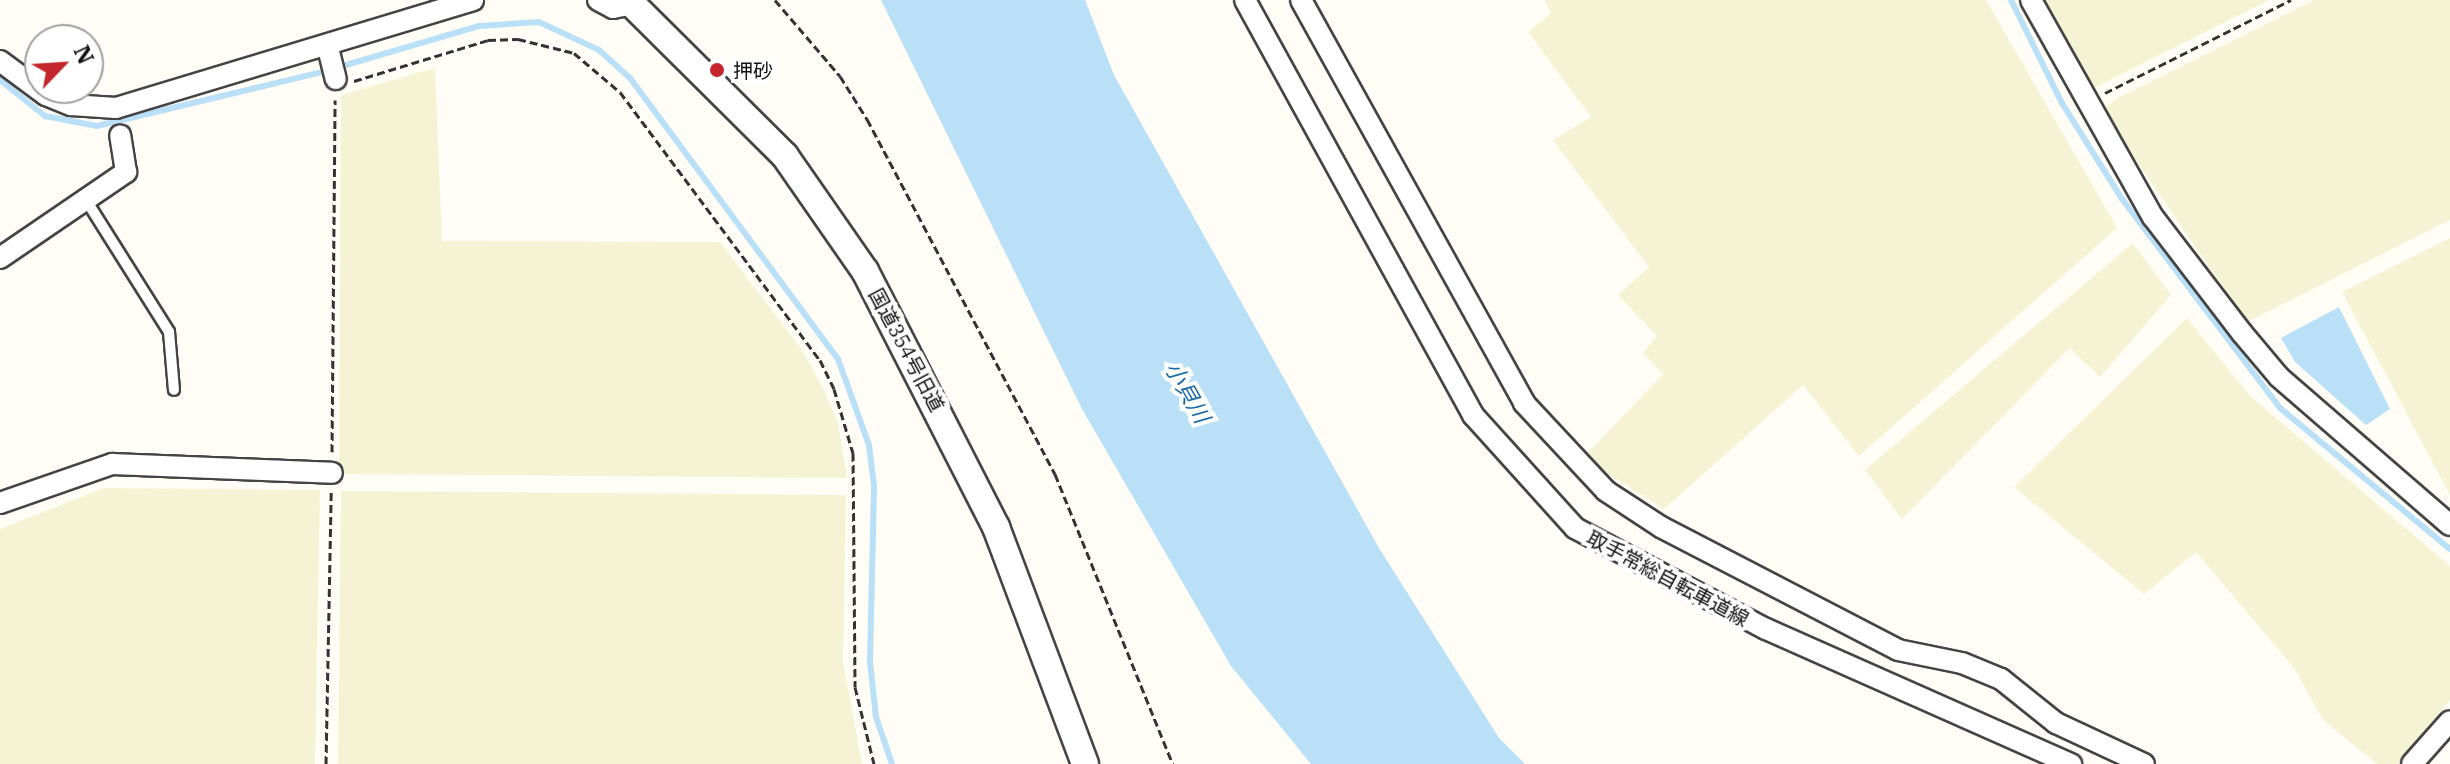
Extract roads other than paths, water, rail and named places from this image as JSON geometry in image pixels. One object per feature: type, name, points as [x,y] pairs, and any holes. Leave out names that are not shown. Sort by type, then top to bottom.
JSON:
[{"type":"street","points":[[0,61],[46,95],[118,120],[333,68],[473,0]]},
{"type":"street","points":[[598,0],[613,8],[631,2]]},
{"type":"street","name":"取手常総自転車道線","points":[[1245,0],[1473,415],[1575,528],[1766,629],[2071,764]]},
{"type":"street","points":[[1301,0],[1524,403],[1606,491],[1661,527],[1898,650],[2001,679],[2056,723],[2144,764]]},
{"type":"street","points":[[2031,0],[2085,103],[2153,217],[2279,377],[2450,525]]},
{"type":"street","name":"国道354号旧道","points":[[631,2],[785,156],[865,271],[996,527],[1085,764]]},
{"type":"street","points":[[0,258],[126,172],[118,120]]},
{"type":"street","points":[[0,503],[112,464],[332,473]]},
{"type":"street","points":[[2412,764],[2450,721]]},
{"type":"lane","points":[[86,200],[169,332],[174,390]]},
{"type":"water","name":"小貝川","points":[[881,0],[1085,0],[1114,75],[1379,548],[1499,738],[1525,764],[1311,764],[1231,666],[1082,409]]},
{"type":"water","points":[[2339,307],[2390,409],[2366,425],[2295,362],[2281,338]]},
{"type":"waterway","points":[[2011,0],[2062,103],[2122,199],[2280,408],[2450,549]]},
{"type":"waterway","points":[[0,80],[45,116],[97,126],[322,72],[479,26],[539,22],[599,50],[630,78],[838,359],[869,445],[874,486],[870,662],[876,717],[892,764]]},
{"type":"place","name":"押砂","points":[[717,70]]}]
